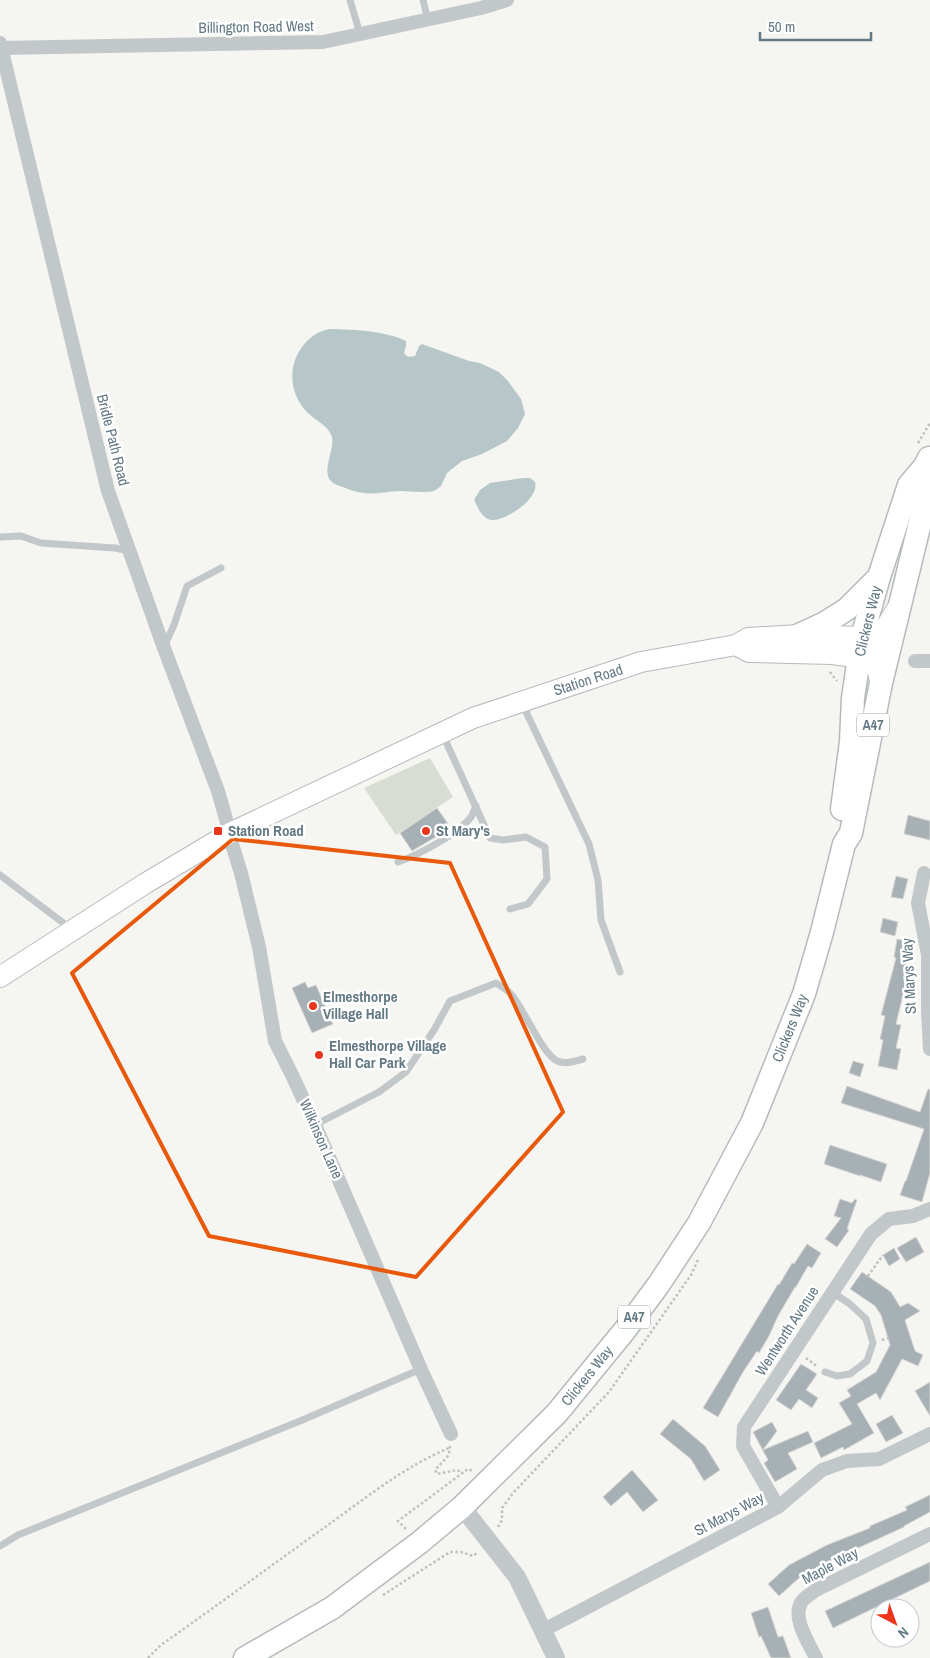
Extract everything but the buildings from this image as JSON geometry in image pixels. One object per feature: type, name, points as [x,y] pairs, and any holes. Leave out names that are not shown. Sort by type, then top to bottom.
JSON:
[{"type":"main road","name":"Clickers Way","points":[[844,844],[838,834],[850,742],[853,698],[879,577],[909,484],[928,460]]},
{"type":"main road","name":"Clickers Way","points":[[245,1658],[332,1608],[419,1543],[462,1507],[557,1413],[625,1330],[659,1284],[698,1223],[752,1123],[804,994],[825,923],[844,844],[851,834],[881,683],[928,490],[928,460]]},
{"type":"main road","points":[[799,635],[825,623],[847,609],[879,577]]},
{"type":"main road","points":[[881,683],[864,648],[899,605]]},
{"type":"main road","name":"Station Road","points":[[0,978],[146,883],[230,833],[474,718],[642,662],[736,645],[748,638],[799,635],[864,648]]},
{"type":"main road","name":"Station Road","points":[[736,645],[750,652],[832,654],[864,648]]},
{"type":"street","name":"Billington Road West","points":[[0,47],[323,42],[481,8],[507,0]]},
{"type":"street","name":"Bridle Path Road","points":[[0,47],[108,491],[218,791],[230,833]]},
{"type":"street","points":[[915,661],[930,661]]},
{"type":"street","name":"Wilkinson Lane","points":[[230,833],[259,948],[275,1041],[315,1125],[450,1440]]},
{"type":"street","name":"St Marys Way","points":[[924,873],[918,903],[928,955],[930,1049]]},
{"type":"street","name":"Wentworth Avenue","points":[[778,1507],[743,1446],[744,1427],[871,1234],[889,1219],[913,1216],[930,1209]]},
{"type":"street","name":"St Marys Way","points":[[542,1631],[778,1507],[822,1470],[847,1461],[878,1459],[930,1434]]},
{"type":"street","points":[[462,1507],[488,1543],[517,1577],[556,1658]]},
{"type":"street","name":"Maple Way","points":[[816,1658],[797,1616],[803,1599],[816,1590],[930,1534]]},
{"type":"lane","points":[[350,0],[360,34]]},
{"type":"lane","points":[[423,0],[428,20]]},
{"type":"lane","points":[[0,537],[21,536],[41,543],[115,548],[129,551]]},
{"type":"lane","points":[[164,648],[187,586],[221,568]]},
{"type":"lane","points":[[525,701],[527,714],[589,844],[598,880],[601,920],[620,972]]},
{"type":"lane","points":[[444,732],[447,744],[490,838],[503,840],[526,837],[545,847],[547,879],[528,904],[510,909]]},
{"type":"lane","points":[[398,862],[417,855],[460,827],[471,817],[476,806]]},
{"type":"lane","points":[[0,875],[73,930]]},
{"type":"lane","points":[[315,1125],[379,1092],[406,1072],[434,1030],[450,1001],[496,983],[510,993],[526,1015],[546,1052],[558,1062],[567,1063],[583,1059]]},
{"type":"lane","points":[[825,1372],[837,1376],[850,1374],[867,1361],[873,1343],[866,1320],[850,1304],[832,1292]]},
{"type":"lane","points":[[0,1546],[25,1532],[300,1421],[421,1369]]},
{"type":"path","points":[[868,1276],[883,1255]]},
{"type":"path","points":[[380,1597],[450,1552],[461,1552],[473,1556],[488,1543],[502,1520],[502,1508],[514,1492],[609,1392],[700,1258]]},
{"type":"path","points":[[794,1350],[825,1372]]},
{"type":"path","points":[[450,1440],[449,1455],[435,1470],[437,1474],[457,1470],[462,1473]]},
{"type":"path","points":[[148,1658],[161,1645],[341,1515],[432,1455],[450,1440]]},
{"type":"highlighted area","points":[[233,839],[450,863],[563,1112],[416,1277],[209,1236],[72,973]]},
{"type":"shaded area","points":[[330,329],[369,331],[397,337],[406,341],[404,353],[409,357],[415,356],[419,346],[422,344],[469,361],[480,363],[499,372],[508,381],[521,399],[525,414],[518,428],[507,441],[482,454],[462,461],[447,473],[441,486],[434,491],[369,493],[337,485],[331,481],[327,472],[332,448],[332,437],[325,426],[302,407],[295,391],[292,375],[296,358],[303,346],[309,339]]},
{"type":"shaded area","points":[[530,478],[535,482],[535,489],[518,509],[509,515],[494,520],[488,519],[479,511],[474,500],[480,490],[490,483]]},
{"type":"shaded area","points":[[430,758],[453,797],[396,835],[364,788]]},
{"type":"place","name":"Station Road","points":[[218,831]]},
{"type":"place","name":"St Mary's","points":[[426,831]]},
{"type":"place","name":"Elmesthorpe Village Hall","points":[[313,1006]]},
{"type":"place","name":"Elmesthorpe Village Hall Car Park","points":[[319,1055]]}]
